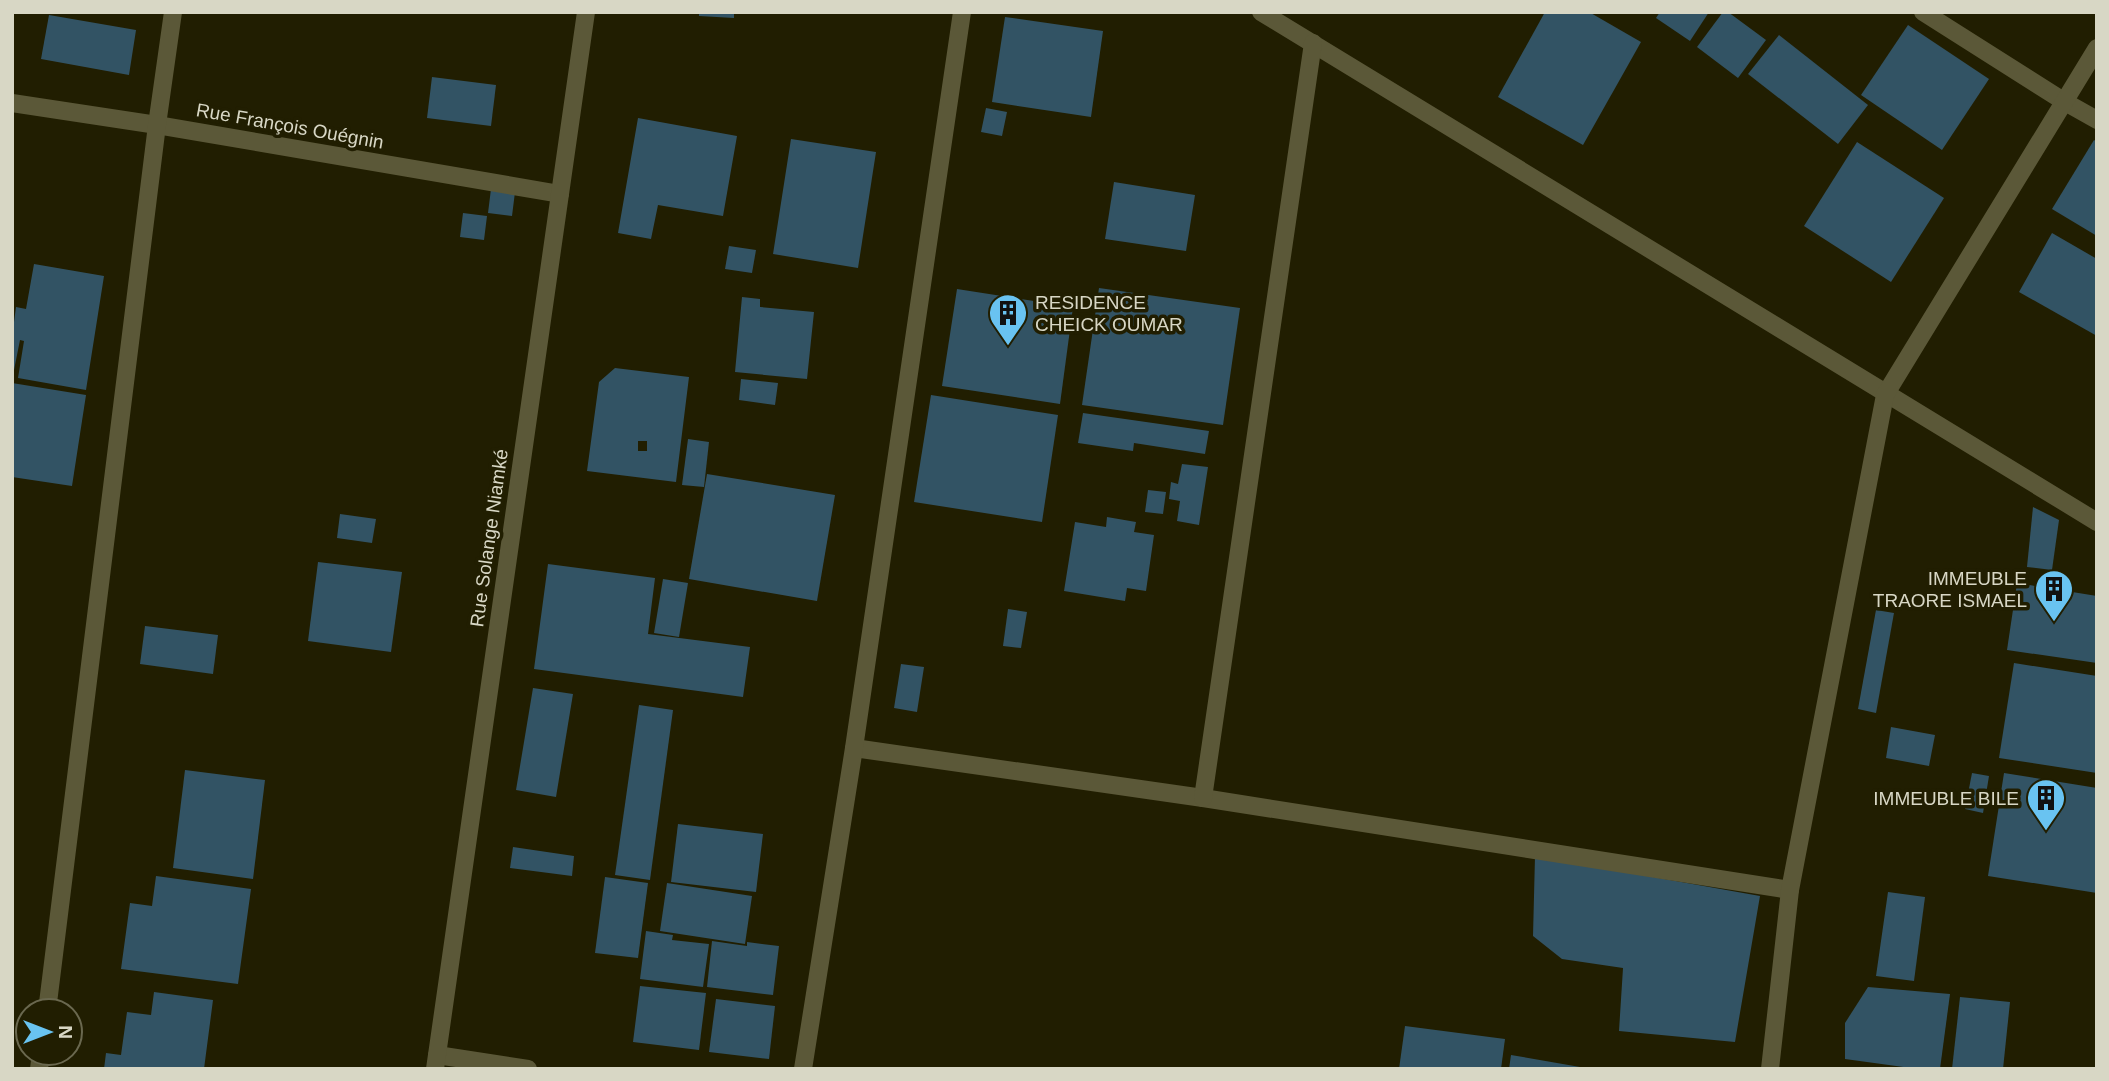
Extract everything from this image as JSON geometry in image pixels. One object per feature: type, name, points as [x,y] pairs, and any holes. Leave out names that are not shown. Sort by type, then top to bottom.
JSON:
[{"type":"street","points":[[49,997],[173,12]]},
{"type":"street","name":"Rue Solange Niamké","points":[[436,1062],[586,12]]},
{"type":"street","points":[[803,1069],[854,748],[962,12]]},
{"type":"street","points":[[1261,12],[2097,522]]},
{"type":"street","points":[[1923,12],[2097,120]]},
{"type":"street","points":[[1203,798],[1313,43]]},
{"type":"street","points":[[1770,1069],[1790,890],[1885,395],[2097,48]]},
{"type":"street","name":"Rue François Ouégnin","points":[[12,103],[559,194]]},
{"type":"street","points":[[854,748],[1203,798],[1790,890]]},
{"type":"street","points":[[436,1062],[528,1069]]},
{"type":"building","points":[[699,12],[734,12],[734,18],[699,16]]},
{"type":"building","points":[[1545,12],[1589,12],[1641,42],[1583,145],[1498,97]]},
{"type":"building","points":[[1660,12],[1709,12],[1690,41],[1656,18]]},
{"type":"building","points":[[1723,12],[1728,12],[1766,40],[1738,78],[1697,47]]},
{"type":"building","points":[[49,15],[136,30],[129,75],[41,59]]},
{"type":"building","points":[[1005,17],[1103,31],[1091,117],[992,102]]},
{"type":"building","points":[[1908,25],[1989,79],[1942,150],[1861,95]]},
{"type":"building","points":[[1779,35],[1868,105],[1838,144],[1748,74]]},
{"type":"building","points":[[432,77],[496,85],[491,126],[427,118]]},
{"type":"building","points":[[986,108],[1007,112],[1002,136],[981,132]]},
{"type":"building","points":[[638,118],[737,136],[723,216],[658,205],[651,239],[618,233]]},
{"type":"building","points":[[791,139],[876,152],[858,268],[773,254]]},
{"type":"building","points":[[2094,140],[2097,142],[2097,236],[2052,209]]},
{"type":"building","points":[[1857,142],[1944,198],[1891,282],[1804,226]]},
{"type":"building","points":[[1114,182],[1195,195],[1186,251],[1105,239]]},
{"type":"building","points":[[491,189],[515,192],[512,216],[488,213]]},
{"type":"building","points":[[463,213],[487,216],[484,240],[460,237]]},
{"type":"building","points":[[2052,233],[2097,259],[2097,336],[2019,292]]},
{"type":"building","points":[[729,246],[756,250],[752,273],[725,269]]},
{"type":"building","points":[[34,264],[104,276],[86,390],[18,378],[24,341],[20,340],[12,380],[12,322],[16,307],[26,309]]},
{"type":"building","points":[[1099,288],[1240,308],[1223,425],[1082,405]]},
{"type":"building","name":"RESIDENCE CHEICK OUMAR","points":[[957,289],[1073,307],[1060,404],[942,386]]},
{"type":"building","points":[[742,297],[760,299],[760,307],[814,312],[807,379],[735,372]]},
{"type":"building","points":[[615,368],[689,377],[676,482],[587,471],[599,382]],"holes":[[[638,441],[647,441],[647,451],[638,451]]]},
{"type":"building","points":[[741,379],[778,383],[775,405],[739,400]]},
{"type":"building","points":[[12,383],[86,395],[72,486],[12,477]]},
{"type":"building","points":[[931,395],[1058,415],[1042,522],[914,502]]},
{"type":"building","points":[[1083,413],[1209,431],[1205,454],[1134,443],[1133,451],[1078,443]]},
{"type":"building","points":[[688,439],[709,442],[704,487],[682,485]]},
{"type":"building","points":[[1182,464],[1208,467],[1199,525],[1177,521],[1180,501],[1169,499],[1171,482],[1178,484]]},
{"type":"building","points":[[707,474],[835,495],[817,601],[689,579]]},
{"type":"building","points":[[1148,490],[1166,492],[1163,514],[1145,512]]},
{"type":"building","points":[[2033,507],[2059,520],[2052,570],[2027,567]]},
{"type":"building","points":[[340,514],[376,519],[372,543],[337,538]]},
{"type":"building","points":[[1107,517],[1136,522],[1134,532],[1154,535],[1146,591],[1127,588],[1125,601],[1064,591],[1075,522],[1106,527]]},
{"type":"building","points":[[318,562],[402,572],[391,652],[308,641]]},
{"type":"building","points":[[548,564],[655,578],[648,634],[750,647],[743,697],[534,669]]},
{"type":"building","points":[[663,579],[688,583],[679,637],[654,633]]},
{"type":"building","name":"IMMEUBLE TRAORE ISMAEL","points":[[2017,583],[2097,596],[2097,663],[2007,650]]},
{"type":"building","points":[[1008,609],[1027,612],[1021,648],[1003,646]]},
{"type":"building","points":[[1876,610],[1894,613],[1876,713],[1858,709]]},
{"type":"building","points":[[145,626],[218,635],[213,674],[140,664]]},
{"type":"building","points":[[2014,663],[2097,676],[2097,773],[1999,758]]},
{"type":"building","points":[[901,664],[924,667],[917,712],[894,708]]},
{"type":"building","points":[[533,688],[573,694],[556,797],[516,790]]},
{"type":"building","points":[[639,705],[673,710],[650,880],[615,875]]},
{"type":"building","points":[[1891,727],[1935,735],[1929,766],[1886,758]]},
{"type":"building","points":[[185,770],[265,780],[253,879],[173,868]]},
{"type":"building","points":[[1972,773],[1989,776],[1983,813],[1965,809]]},
{"type":"building","name":"IMMEUBLE BILE","points":[[2004,773],[2097,788],[2097,893],[1988,876]]},
{"type":"building","points":[[678,824],[763,834],[756,892],[671,882]]},
{"type":"building","points":[[513,847],[574,856],[572,876],[510,868]]},
{"type":"building","points":[[1535,856],[1760,896],[1735,1042],[1619,1031],[1623,968],[1562,959],[1533,936]]},
{"type":"building","points":[[156,876],[251,889],[238,984],[121,969],[130,903],[152,906]]},
{"type":"building","points":[[605,877],[648,883],[638,958],[595,953]]},
{"type":"building","points":[[667,883],[752,896],[745,944],[660,931]]},
{"type":"building","points":[[1888,892],[1925,897],[1914,981],[1876,976]]},
{"type":"building","points":[[646,931],[673,935],[672,940],[709,944],[703,987],[640,979]]},
{"type":"building","points":[[712,941],[747,946],[747,942],[779,946],[773,995],[707,987]]},
{"type":"building","points":[[640,986],[706,993],[699,1050],[633,1042]]},
{"type":"building","points":[[1868,987],[1950,994],[1940,1069],[1918,1069],[1845,1059],[1845,1023]]},
{"type":"building","points":[[154,992],[213,1000],[204,1069],[104,1069],[106,1053],[121,1055],[127,1012],[151,1015]]},
{"type":"building","points":[[1960,997],[2010,1002],[2003,1069],[1952,1069]]},
{"type":"building","points":[[716,999],[775,1006],[769,1059],[709,1052]]},
{"type":"building","points":[[1405,1026],[1505,1039],[1501,1069],[1399,1069]]},
{"type":"building","points":[[1511,1055],[1580,1067],[1580,1069],[1509,1069]]},
{"type":"place","name":"RESIDENCE CHEICK OUMAR","points":[[1008,347]]},
{"type":"place","name":"IMMEUBLE TRAORE ISMAEL","points":[[2054,623]]},
{"type":"place","name":"IMMEUBLE BILE","points":[[2046,832]]}]
